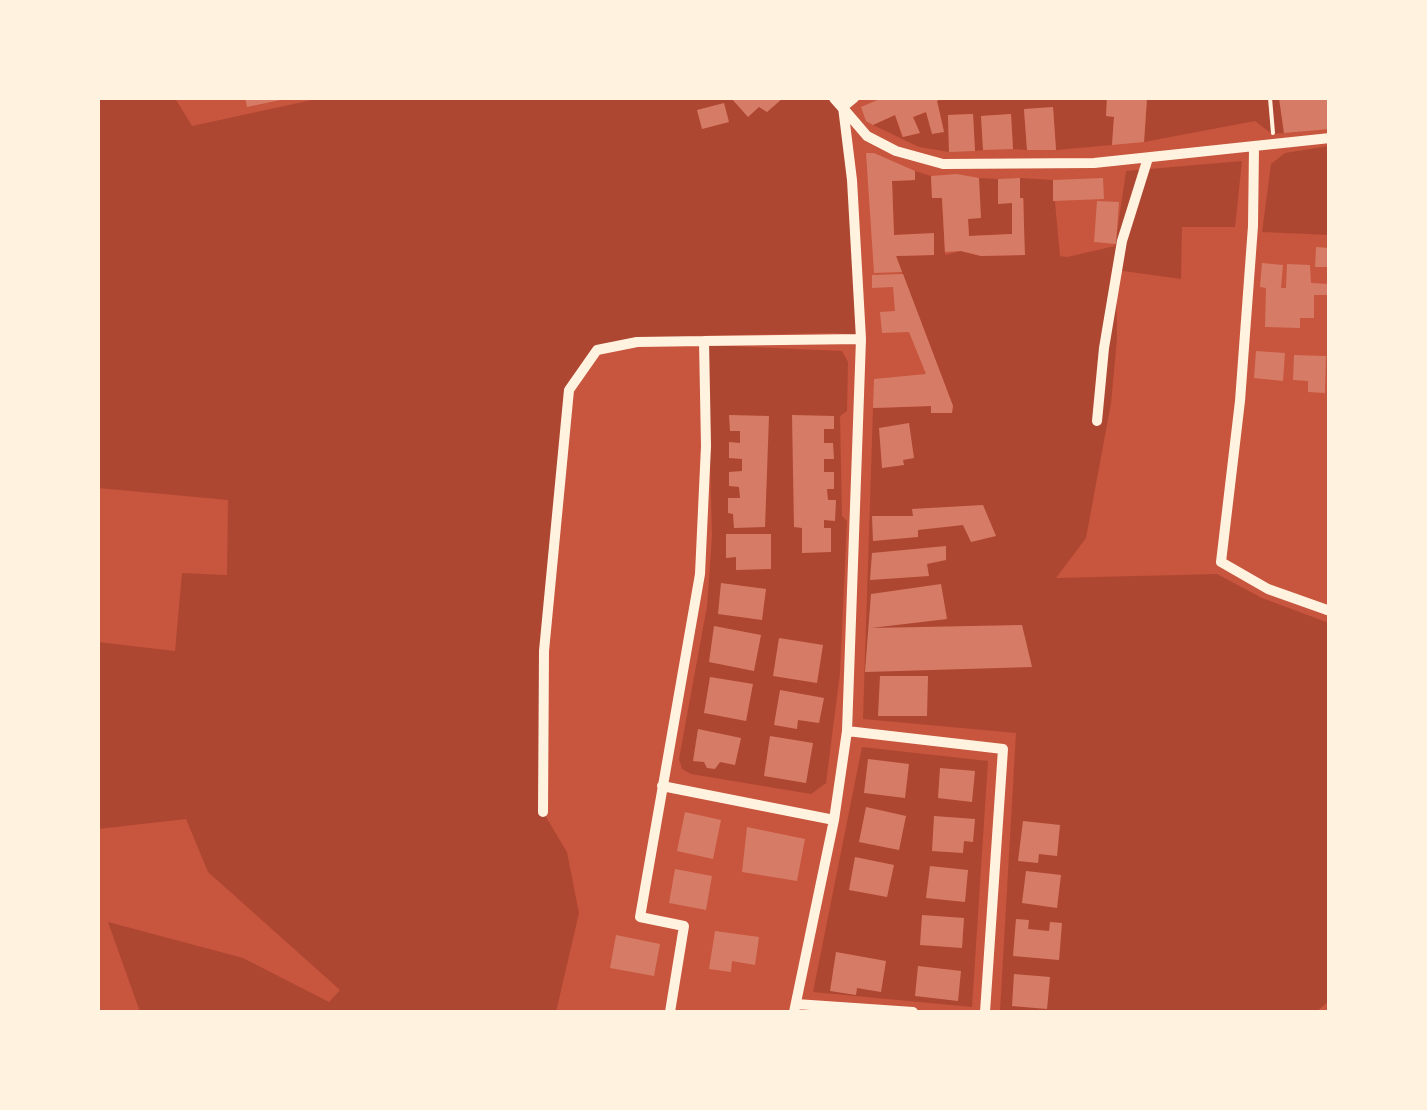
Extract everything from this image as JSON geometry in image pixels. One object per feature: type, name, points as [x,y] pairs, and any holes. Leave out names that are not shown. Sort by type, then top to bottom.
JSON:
[{"type":"street","points":[[839,102],[854,98]]},
{"type":"street","points":[[839,102],[867,136],[908,156],[943,164],[1071,164],[1330,138]]},
{"type":"street","points":[[839,102],[852,180],[861,339],[847,730],[834,820],[795,1008],[912,1012]]},
{"type":"street","points":[[1254,148],[1253,226],[1240,401],[1221,562],[1268,589],[1330,611]]},
{"type":"street","points":[[1097,421],[1104,348],[1122,242],[1148,158]]},
{"type":"street","points":[[542,812],[544,652],[569,390],[597,350],[637,342],[861,339]]},
{"type":"street","points":[[670,1012],[684,926],[640,917],[700,574],[706,446],[704,341]]},
{"type":"street","points":[[847,730],[1003,749],[986,1012]]},
{"type":"street","points":[[662,786],[834,820]]},
{"type":"path","points":[[1270,98],[1274,146]]},
{"type":"shaded area","points":[[98,98],[175,98],[192,126],[321,98],[831,98],[839,108],[858,335],[692,336],[597,350],[569,390],[544,651],[543,812],[567,852],[579,913],[556,1012],[140,1012],[108,922],[243,958],[329,1002],[340,990],[208,872],[186,819],[98,829],[98,642],[175,651],[182,573],[227,575],[228,500],[98,488]]},
{"type":"shaded area","points":[[1107,98],[1106,115],[1114,117],[1112,145],[1056,150],[1053,108],[1024,110],[1027,150],[1013,149],[1011,114],[982,116],[983,150],[975,151],[973,114],[948,115],[949,152],[919,147],[873,125],[895,115],[902,137],[919,133],[913,117],[926,112],[944,131],[937,101]]},
{"type":"shaded area","points":[[1147,98],[1279,98],[1284,133],[1272,134],[1255,121],[1144,142]]},
{"type":"shaded area","points":[[1329,146],[1329,235],[1262,232],[1271,164],[1285,153]]},
{"type":"shaded area","points":[[1242,161],[1235,227],[1182,227],[1181,279],[1116,270],[1117,339],[1111,403],[1086,538],[1056,578],[1217,574],[1262,598],[1329,623],[1329,1001],[1316,1012],[1000,1011],[1016,733],[863,719],[873,408],[931,406],[932,413],[952,413],[953,406],[896,256],[934,255],[934,234],[894,235],[892,181],[915,180],[915,171],[931,176],[932,198],[942,198],[945,255],[961,251],[981,256],[1024,255],[1020,178],[1053,180],[1060,256],[1067,257],[1115,246],[1126,171]]},
{"type":"shaded area","points":[[979,178],[998,179],[998,203],[1012,203],[1012,234],[969,236],[968,219]]},
{"type":"shaded area","points":[[707,345],[842,351],[848,362],[847,411],[840,416],[842,516],[847,521],[840,673],[826,783],[811,794],[691,774],[682,769],[679,759],[707,606],[712,536]]},
{"type":"shaded area","points":[[862,747],[988,761],[972,1007],[813,992]]},
{"type":"building","points":[[245,98],[284,98],[285,99],[247,107]]},
{"type":"building","points":[[731,98],[783,98],[767,112],[759,107],[748,117]]},
{"type":"building","points":[[882,98],[943,98],[937,101],[944,132],[932,134],[926,112],[913,117],[920,133],[903,137],[895,115],[873,125],[866,121],[861,107]]},
{"type":"building","points":[[1107,98],[1147,98],[1144,142],[1112,145],[1114,117],[1106,116]]},
{"type":"building","points":[[1279,98],[1330,98],[1330,129],[1284,133]]},
{"type":"building","points":[[724,103],[729,122],[702,129],[697,110]]},
{"type":"building","points":[[1053,107],[1056,150],[1027,150],[1024,109]]},
{"type":"building","points":[[973,114],[975,151],[949,152],[948,115]]},
{"type":"building","points":[[1011,114],[1013,149],[983,150],[981,116]]},
{"type":"building","points":[[866,153],[915,171],[915,180],[892,181],[894,235],[934,233],[934,255],[896,256],[902,272],[874,273]]},
{"type":"building","points":[[957,174],[979,178],[981,218],[968,219],[969,236],[1012,234],[1012,203],[998,204],[998,179],[1020,178],[1025,255],[945,252],[942,198],[932,198],[931,176]]},
{"type":"building","points":[[1103,178],[1104,199],[1053,201],[1053,180]]},
{"type":"building","points":[[1097,201],[1119,202],[1116,244],[1094,242]]},
{"type":"building","points":[[1316,247],[1330,248],[1330,267],[1315,267]]},
{"type":"building","points":[[1262,263],[1283,265],[1281,288],[1286,288],[1287,264],[1310,265],[1311,283],[1330,284],[1330,295],[1314,295],[1314,318],[1300,318],[1300,328],[1265,327],[1266,288],[1260,287]]},
{"type":"building","points":[[903,274],[953,406],[952,413],[931,413],[931,406],[873,408],[874,379],[926,374],[909,332],[882,333],[880,312],[895,311],[893,287],[872,288],[872,275]]},
{"type":"building","points":[[1256,351],[1285,353],[1283,381],[1254,378]]},
{"type":"building","points":[[1294,355],[1326,356],[1325,393],[1308,392],[1308,381],[1293,380]]},
{"type":"building","points":[[729,415],[769,416],[765,527],[734,528],[733,514],[728,513],[728,498],[740,498],[739,487],[729,486],[729,472],[742,471],[742,459],[729,458],[729,442],[740,443],[740,431],[730,431]]},
{"type":"building","points":[[792,415],[834,416],[834,429],[824,429],[824,443],[833,443],[834,459],[824,459],[824,472],[834,472],[834,489],[827,489],[828,500],[836,500],[835,521],[824,520],[824,528],[831,528],[831,552],[802,553],[802,528],[794,527]]},
{"type":"building","points":[[909,423],[914,458],[903,460],[904,465],[882,468],[879,428]]},
{"type":"building","points":[[983,505],[996,536],[971,542],[963,525],[918,530],[918,537],[873,541],[872,516],[913,516],[912,509]]},
{"type":"building","points":[[726,534],[771,534],[771,569],[736,570],[736,557],[726,558]]},
{"type":"building","points":[[946,546],[946,560],[927,564],[929,576],[870,580],[872,553]]},
{"type":"building","points":[[721,583],[766,589],[762,620],[718,614]]},
{"type":"building","points":[[941,584],[947,619],[871,628],[1022,625],[1032,667],[865,672],[871,594]]},
{"type":"building","points":[[714,626],[761,635],[754,671],[709,662]]},
{"type":"building","points":[[779,638],[823,645],[817,683],[773,676]]},
{"type":"building","points":[[880,676],[928,676],[927,716],[878,716]]},
{"type":"building","points":[[710,677],[753,684],[746,721],[704,713]]},
{"type":"building","points":[[780,690],[824,698],[819,723],[798,720],[797,729],[774,725]]},
{"type":"building","points":[[698,729],[741,738],[735,765],[720,762],[715,769],[693,761]]},
{"type":"building","points":[[770,736],[813,743],[806,783],[764,776]]},
{"type":"building","points":[[868,759],[909,764],[905,798],[864,793]]},
{"type":"building","points":[[940,768],[975,771],[972,802],[938,798]]},
{"type":"building","points":[[866,807],[906,816],[899,850],[859,842]]},
{"type":"building","points":[[685,812],[721,820],[713,859],[677,851]]},
{"type":"building","points":[[934,816],[975,819],[973,842],[964,841],[963,853],[932,851]]},
{"type":"building","points":[[1023,821],[1060,825],[1057,856],[1039,854],[1038,863],[1018,861]]},
{"type":"building","points":[[747,827],[805,839],[797,881],[742,872]]},
{"type":"building","points":[[855,857],[894,865],[887,897],[849,890]]},
{"type":"building","points":[[930,866],[968,870],[965,902],[926,898]]},
{"type":"building","points":[[675,869],[712,876],[706,910],[669,903]]},
{"type":"building","points":[[1026,871],[1061,875],[1057,908],[1022,903]]},
{"type":"building","points":[[922,915],[964,918],[962,948],[920,945]]},
{"type":"building","points":[[1016,919],[1029,920],[1028,929],[1049,931],[1050,922],[1062,923],[1059,960],[1013,956]]},
{"type":"building","points":[[715,931],[759,937],[755,965],[732,961],[731,972],[709,969]]},
{"type":"building","points":[[616,935],[660,944],[654,976],[610,968]]},
{"type":"building","points":[[836,952],[886,961],[881,992],[857,988],[856,995],[830,991]]},
{"type":"building","points":[[918,966],[961,971],[958,1001],[915,996]]},
{"type":"building","points":[[1014,974],[1050,977],[1047,1009],[1012,1006]]}]
